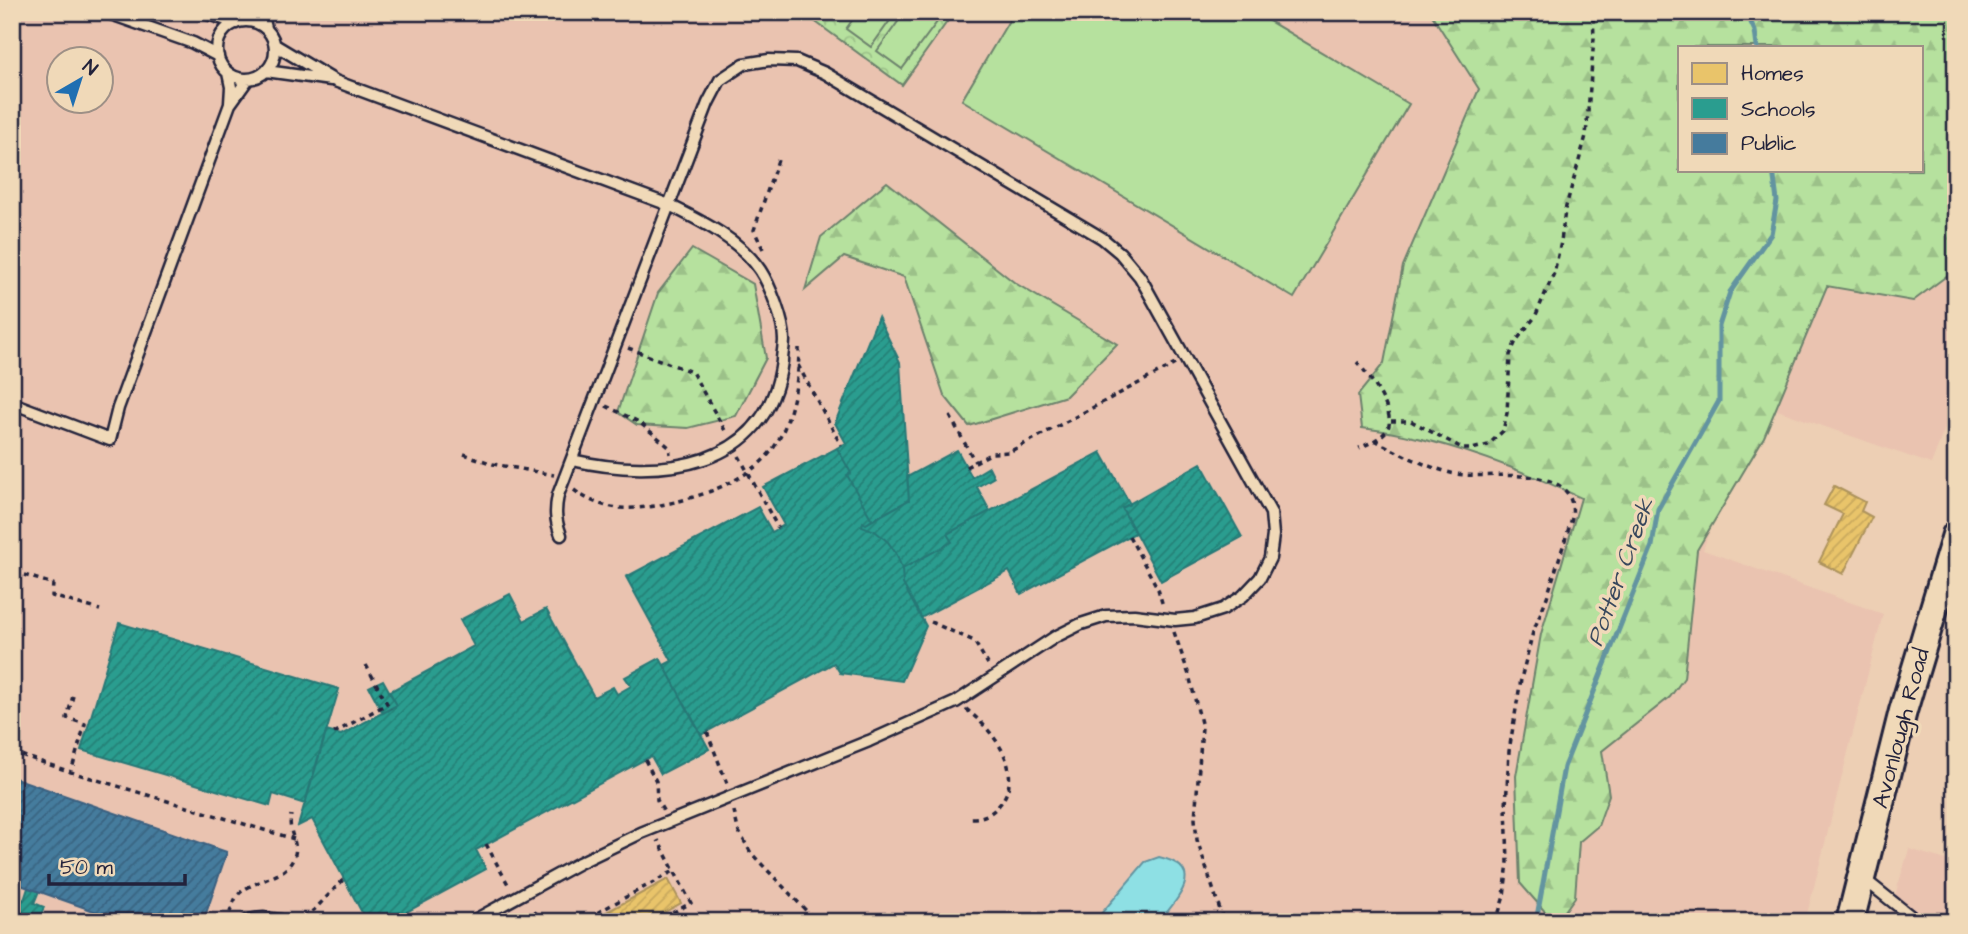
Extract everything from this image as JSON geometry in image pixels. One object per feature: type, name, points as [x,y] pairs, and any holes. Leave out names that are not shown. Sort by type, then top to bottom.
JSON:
[{"type":"street","name":"Avonlough Road","points":[[1850,922],[1903,711],[1956,535]]},
{"type":"lane","points":[[105,12],[193,44],[218,56],[228,73],[230,104]]},
{"type":"lane","points":[[202,12],[241,22],[257,23],[272,36],[275,54],[266,71],[258,77],[248,79],[228,73]]},
{"type":"lane","points":[[218,56],[220,36],[227,28],[254,12]]},
{"type":"lane","points":[[262,12],[265,28]]},
{"type":"lane","points":[[275,45],[335,81],[669,205],[711,227],[733,243],[760,269],[776,304],[784,338],[780,369],[772,396],[758,423],[733,446],[711,458],[672,467],[636,470],[602,467],[572,460]]},
{"type":"lane","points":[[471,922],[579,863],[652,829],[869,741],[956,702],[995,674],[1081,624],[1106,616],[1134,615],[1169,620],[1195,618],[1223,609],[1243,596],[1260,578],[1270,558],[1273,535],[1271,513],[1140,277],[1120,253],[1102,238],[825,73],[797,61],[769,60],[744,64],[720,80],[708,103],[564,482],[555,509],[555,522],[561,535]]},
{"type":"lane","points":[[266,71],[335,81]]},
{"type":"lane","points":[[12,403],[110,440],[118,408],[230,104],[248,79]]},
{"type":"lane","points":[[1861,877],[1918,922]]},
{"type":"lane","points":[[245,922],[252,918],[293,922]]},
{"type":"path","points":[[1391,422],[1411,421],[1464,449],[1488,445],[1503,431],[1507,413],[1510,355],[1516,341],[1535,317],[1554,273],[1571,184],[1583,148],[1594,38],[1593,12]]},
{"type":"path","points":[[764,252],[754,230],[778,160]]},
{"type":"path","points":[[784,338],[841,445]]},
{"type":"path","points":[[464,454],[493,464],[555,475],[596,503],[617,508],[640,507],[692,497],[748,472],[768,456],[777,443],[792,404],[799,365],[799,342]]},
{"type":"path","points":[[616,344],[692,372],[778,528]]},
{"type":"path","points":[[966,467],[992,453],[1009,452],[1187,359]]},
{"type":"path","points":[[1357,362],[1374,384],[1389,412],[1391,422],[1387,430],[1360,448]]},
{"type":"path","points":[[594,402],[639,422],[669,447],[672,467]]},
{"type":"path","points":[[950,416],[975,462]]},
{"type":"path","points":[[1375,440],[1451,473],[1479,477],[1508,475],[1544,478],[1564,490],[1571,498],[1572,518],[1547,597],[1532,632],[1521,679],[1509,751],[1506,806],[1508,862],[1504,896],[1496,922]]},
{"type":"path","points":[[1129,536],[1158,589],[1189,675],[1202,727],[1195,819],[1197,840],[1224,922]]},
{"type":"path","points":[[24,575],[54,584],[52,596],[100,610]]},
{"type":"path","points":[[931,622],[974,641],[995,674]]},
{"type":"path","points":[[334,733],[388,707],[366,665]]},
{"type":"path","points":[[71,772],[85,724],[67,718],[73,696]]},
{"type":"path","points":[[956,702],[994,736],[1007,759],[1009,780],[1006,794],[990,814],[971,818]]},
{"type":"path","points":[[707,732],[731,798],[738,830],[747,847],[817,922]]},
{"type":"path","points":[[12,752],[294,839]]},
{"type":"path","points":[[645,760],[656,781],[657,800],[670,822]]},
{"type":"path","points":[[227,922],[238,895],[274,876],[295,856],[294,839],[289,826],[291,815]]},
{"type":"path","points":[[652,829],[691,903],[666,919],[655,922]]},
{"type":"path","points":[[486,844],[515,897]]},
{"type":"path","points":[[580,922],[674,871]]},
{"type":"path","points":[[293,922],[314,910],[344,879]]},
{"type":"path","points":[[529,922],[536,911]]},
{"type":"shaded area","points":[[12,12],[1956,12],[1956,400],[1931,464],[1754,402],[1703,550],[1883,614],[1805,922],[12,922]]},
{"type":"shaded area","points":[[1909,849],[1956,863],[1956,922],[1887,922]]},
{"type":"green space","points":[[802,12],[954,12],[902,85]]},
{"type":"green space","points":[[858,12],[896,12],[871,47],[846,29]]},
{"type":"green space","points":[[905,12],[932,12],[940,18],[902,69],[877,51]]},
{"type":"green space","points":[[1014,12],[1254,12],[1409,104],[1294,298],[962,100]]},
{"type":"green space","points":[[1430,12],[1956,12],[1956,269],[1913,301],[1827,286],[1764,437],[1697,550],[1684,678],[1670,697],[1602,751],[1609,795],[1598,826],[1579,842],[1575,897],[1557,922],[1554,922],[1520,883],[1516,776],[1541,634],[1581,498],[1528,474],[1446,445],[1362,428],[1358,395],[1384,363],[1403,266],[1479,89]]},
{"type":"green space","points":[[887,182],[1015,283],[1117,344],[1066,396],[969,426],[944,395],[904,277],[844,257],[805,290],[821,237]]},
{"type":"green space","points":[[692,249],[753,284],[766,358],[736,416],[688,428],[637,425],[618,412],[658,293]]},
{"type":"water","points":[[1159,857],[1174,862],[1182,868],[1186,876],[1180,894],[1159,922],[1094,922],[1145,862]]},
{"type":"building: Homes","points":[[1834,486],[1865,502],[1861,511],[1872,517],[1843,574],[1819,562],[1843,514],[1824,505]]},
{"type":"building: Homes","points":[[668,879],[681,903],[647,922],[588,922]]},
{"type":"building: Schools","points":[[878,317],[900,362],[909,500],[872,520],[847,475],[851,473],[837,448],[846,443],[835,423]]},
{"type":"building: Schools","points":[[837,448],[851,473],[847,475],[872,520],[866,524],[863,522],[862,526],[875,531],[888,542],[897,555],[903,584],[926,626],[902,681],[840,673],[834,663],[701,735],[664,665],[672,661],[626,577],[758,507],[772,532],[784,525],[763,487]]},
{"type":"building: Schools","points":[[957,450],[972,477],[989,467],[994,477],[977,487],[990,511],[947,534],[952,542],[902,569],[888,542],[875,531],[862,526],[863,522],[866,524],[909,500],[907,477]]},
{"type":"building: Schools","points":[[1101,452],[1130,504],[1122,508],[1135,533],[1021,594],[1009,571],[921,618],[903,584],[902,569],[952,542],[947,534]]},
{"type":"building: Schools","points":[[1201,463],[1242,537],[1161,581],[1122,508]]},
{"type":"building: Schools","points":[[510,594],[524,621],[546,609],[594,697],[613,687],[617,694],[631,686],[625,677],[660,658],[709,749],[661,774],[651,756],[476,850],[486,869],[388,922],[367,922],[312,819],[298,826],[326,731],[341,735],[397,705],[389,692],[474,646],[460,620]]},
{"type":"building: Schools","points":[[119,623],[339,689],[305,804],[273,794],[270,806],[81,750]]},
{"type":"building: Schools","points":[[383,680],[397,705],[383,713],[369,687]]},
{"type":"building: Schools","points":[[28,888],[39,891],[34,903],[44,907],[38,922],[12,922],[12,896],[24,900]]},
{"type":"building: Public","points":[[12,777],[227,852],[203,922],[125,922],[12,882]]},
{"type":"waterway","name":"Potter Creek","points":[[1746,12],[1755,31],[1757,46]]},
{"type":"waterway","name":"Potter Creek","points":[[1536,922],[1564,767],[1652,546],[1658,509],[1719,401],[1719,326],[1730,292],[1771,234],[1777,201],[1773,172]]}]
